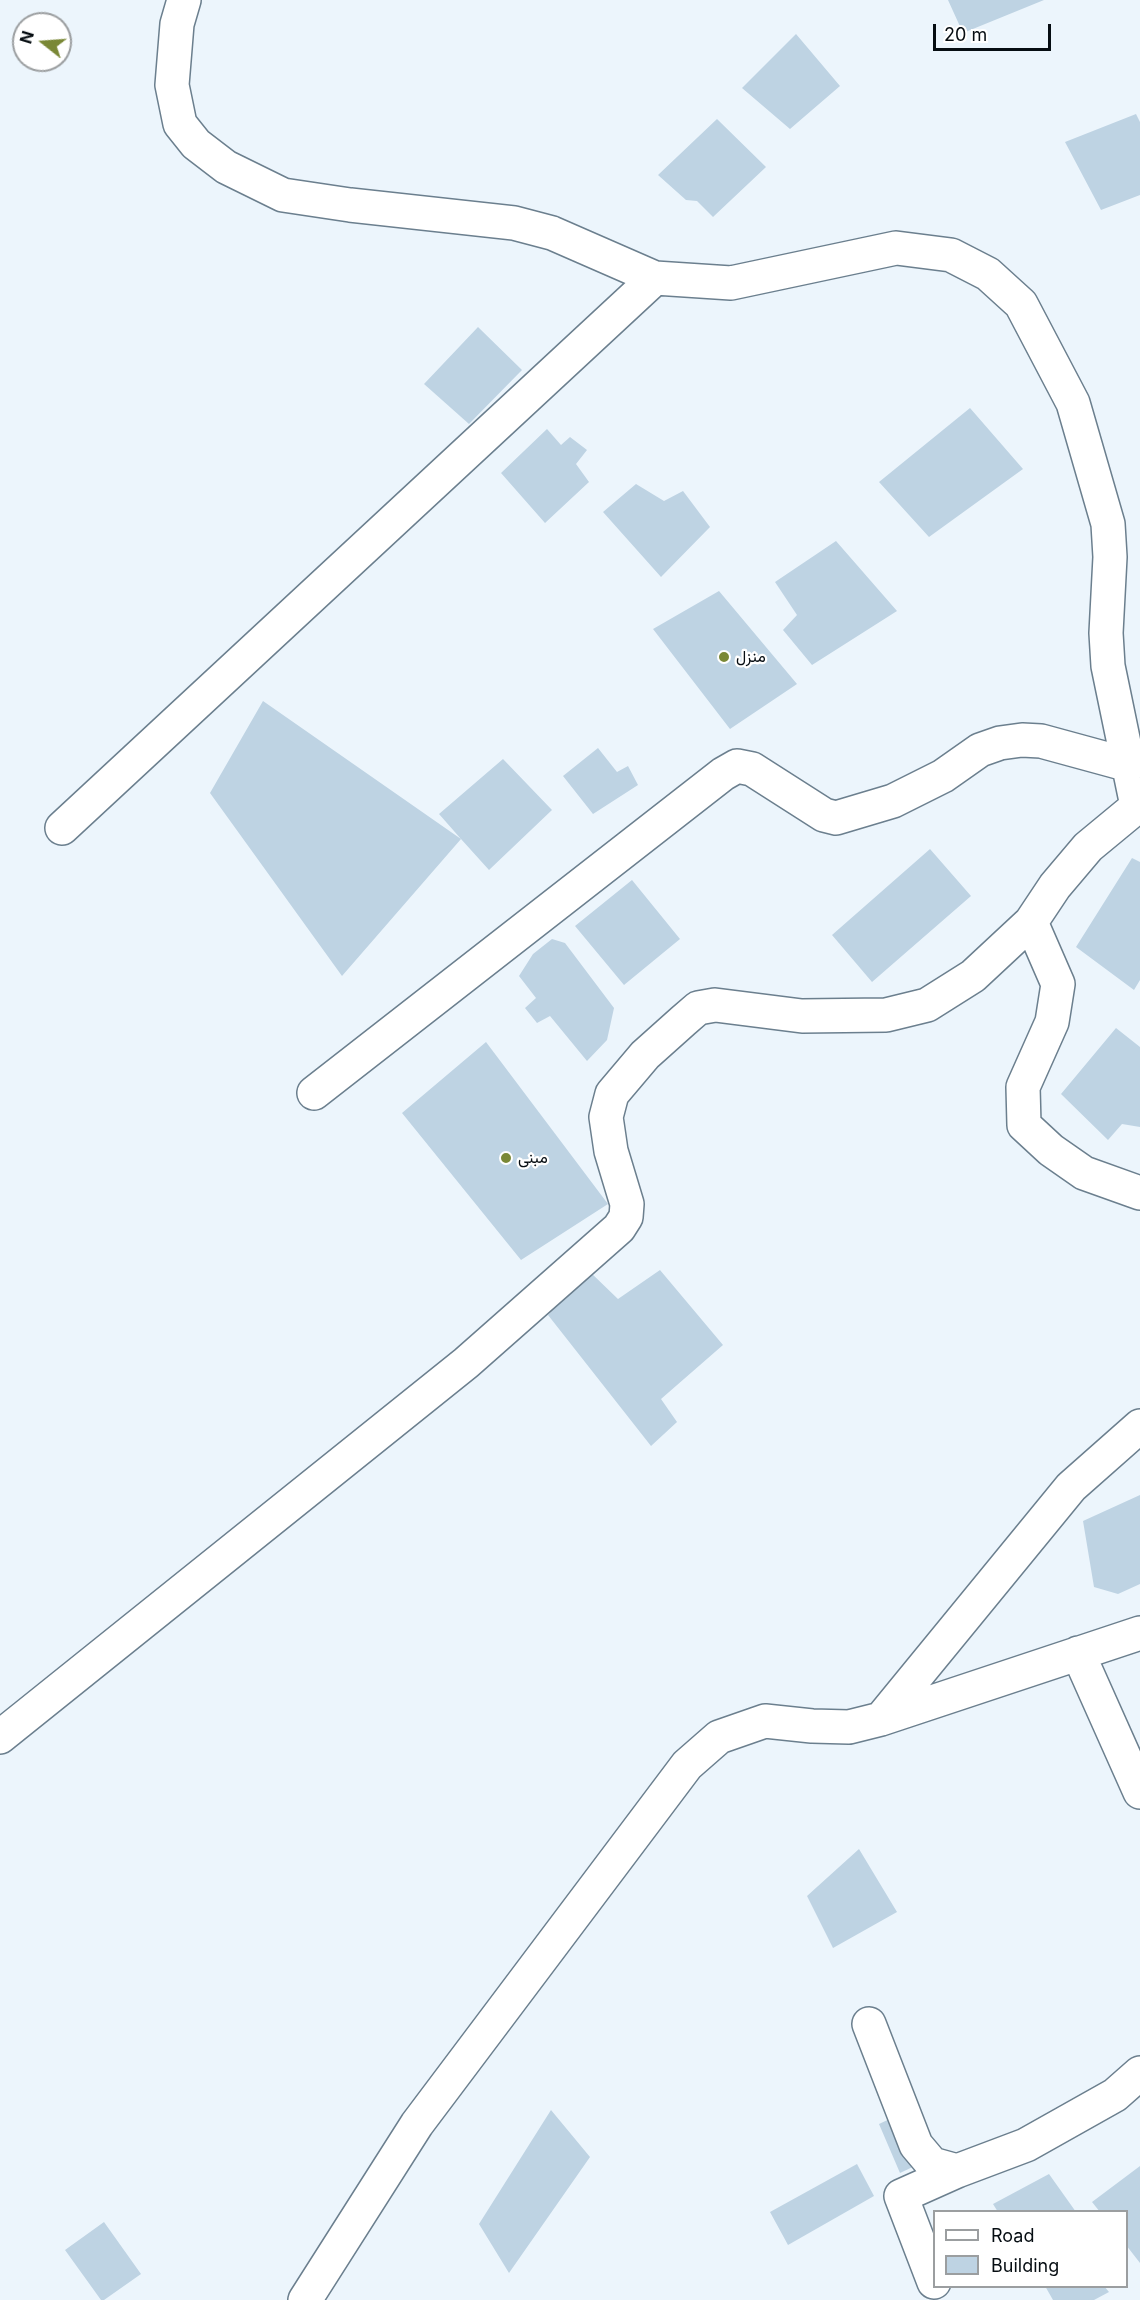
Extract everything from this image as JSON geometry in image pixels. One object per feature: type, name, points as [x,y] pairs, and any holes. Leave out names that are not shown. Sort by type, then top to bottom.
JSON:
[{"type":"street","points":[[0,1737],[466,1363],[619,1228],[626,1217],[627,1204],[611,1151],[606,1117],[612,1094],[645,1055],[698,1008],[715,1005],[814,1016],[886,1015],[927,1005],[973,976],[1031,922],[1054,886],[1088,847],[1138,805],[1108,666],[1106,590],[1110,557],[1108,524],[1073,403],[1021,304],[988,274],[951,255],[896,248],[731,283],[655,278],[552,233],[514,223],[282,195],[226,167],[196,144],[180,124],[172,86],[177,24],[184,0]]},
{"type":"street","points":[[62,828],[655,278]]},
{"type":"street","points":[[314,1093],[723,774],[737,766],[752,768],[824,815],[837,818],[893,801],[943,776],[980,750],[1000,743],[1022,740],[1041,741],[1130,765]]},
{"type":"street","points":[[1031,922],[1058,984],[1052,1022],[1023,1087],[1023,1125],[1051,1150],[1084,1173],[1140,1193]]},
{"type":"street","points":[[881,1719],[1071,1487],[1140,1426]]},
{"type":"street","points":[[305,2300],[417,2124],[687,1765],[718,1737],[765,1721],[812,1726],[849,1726],[881,1719],[1140,1633]]},
{"type":"street","points":[[1078,1653],[1140,1792]]},
{"type":"street","points":[[869,2024],[916,2145],[932,2164],[957,2171]]},
{"type":"street","points":[[933,2279],[901,2196],[957,2171],[1026,2145],[1115,2095],[1140,2073]]},
{"type":"building","points":[[948,0],[1044,0],[963,33]]},
{"type":"building","points":[[796,34],[840,86],[790,129],[742,88]]},
{"type":"building","points":[[1136,114],[1140,122],[1140,195],[1101,210],[1065,142]]},
{"type":"building","points":[[717,119],[766,167],[713,217],[697,201],[686,200],[658,175]]},
{"type":"building","points":[[478,327],[522,370],[469,424],[424,384]]},
{"type":"building","points":[[970,408],[1023,469],[929,537],[879,482]]},
{"type":"building","points":[[547,429],[561,445],[570,437],[587,450],[576,464],[589,482],[545,523],[501,473]]},
{"type":"building","points":[[636,484],[664,501],[683,491],[710,527],[661,577],[603,512]]},
{"type":"building","name":"منزل","points":[[836,541],[897,611],[812,665],[783,630],[797,615],[775,582]]},
{"type":"building","name":"منزل","points":[[719,591],[797,684],[730,729],[653,629]]},
{"type":"building","points":[[263,701],[461,839],[342,976],[210,793]]},
{"type":"building","points":[[598,748],[617,772],[628,766],[638,785],[593,814],[563,776]]},
{"type":"building","points":[[503,759],[552,810],[489,870],[439,814]]},
{"type":"building","points":[[930,849],[971,896],[872,982],[832,935]]},
{"type":"building","points":[[1132,858],[1140,862],[1140,980],[1134,990],[1076,947]]},
{"type":"building","points":[[632,880],[680,939],[624,985],[575,926]]},
{"type":"building","points":[[552,939],[565,943],[614,1008],[607,1040],[587,1061],[550,1016],[537,1023],[525,1008],[536,998],[519,976],[533,954]]},
{"type":"building","points":[[1116,1028],[1140,1047],[1140,1127],[1122,1124],[1108,1140],[1061,1094]]},
{"type":"building","name":"مبنى","points":[[486,1042],[608,1204],[521,1260],[402,1113]]},
{"type":"building","points":[[660,1270],[723,1345],[661,1399],[677,1422],[651,1446],[548,1315],[589,1271],[618,1299]]},
{"type":"building","points":[[1140,1495],[1140,1584],[1118,1594],[1094,1587],[1083,1521]]},
{"type":"building","points":[[859,1849],[897,1912],[833,1948],[807,1896]]},
{"type":"building","points":[[551,2110],[590,2157],[509,2273],[479,2224]]},
{"type":"building","points":[[898,2115],[919,2164],[900,2173],[879,2124]]},
{"type":"building","points":[[857,2164],[874,2196],[788,2245],[770,2212]]},
{"type":"building","points":[[1140,2166],[1140,2263],[1128,2248],[1128,2210],[1098,2210],[1092,2202]]},
{"type":"building","points":[[1049,2174],[1075,2210],[997,2210],[993,2204]]},
{"type":"building","points":[[104,2222],[141,2274],[101,2300],[65,2250]]},
{"type":"building","points":[[1046,2288],[1106,2288],[1109,2292],[1094,2300],[1053,2300]]},
{"type":"place","name":"منزل","points":[[724,657]]},
{"type":"place","name":"مبنى","points":[[506,1158]]}]
